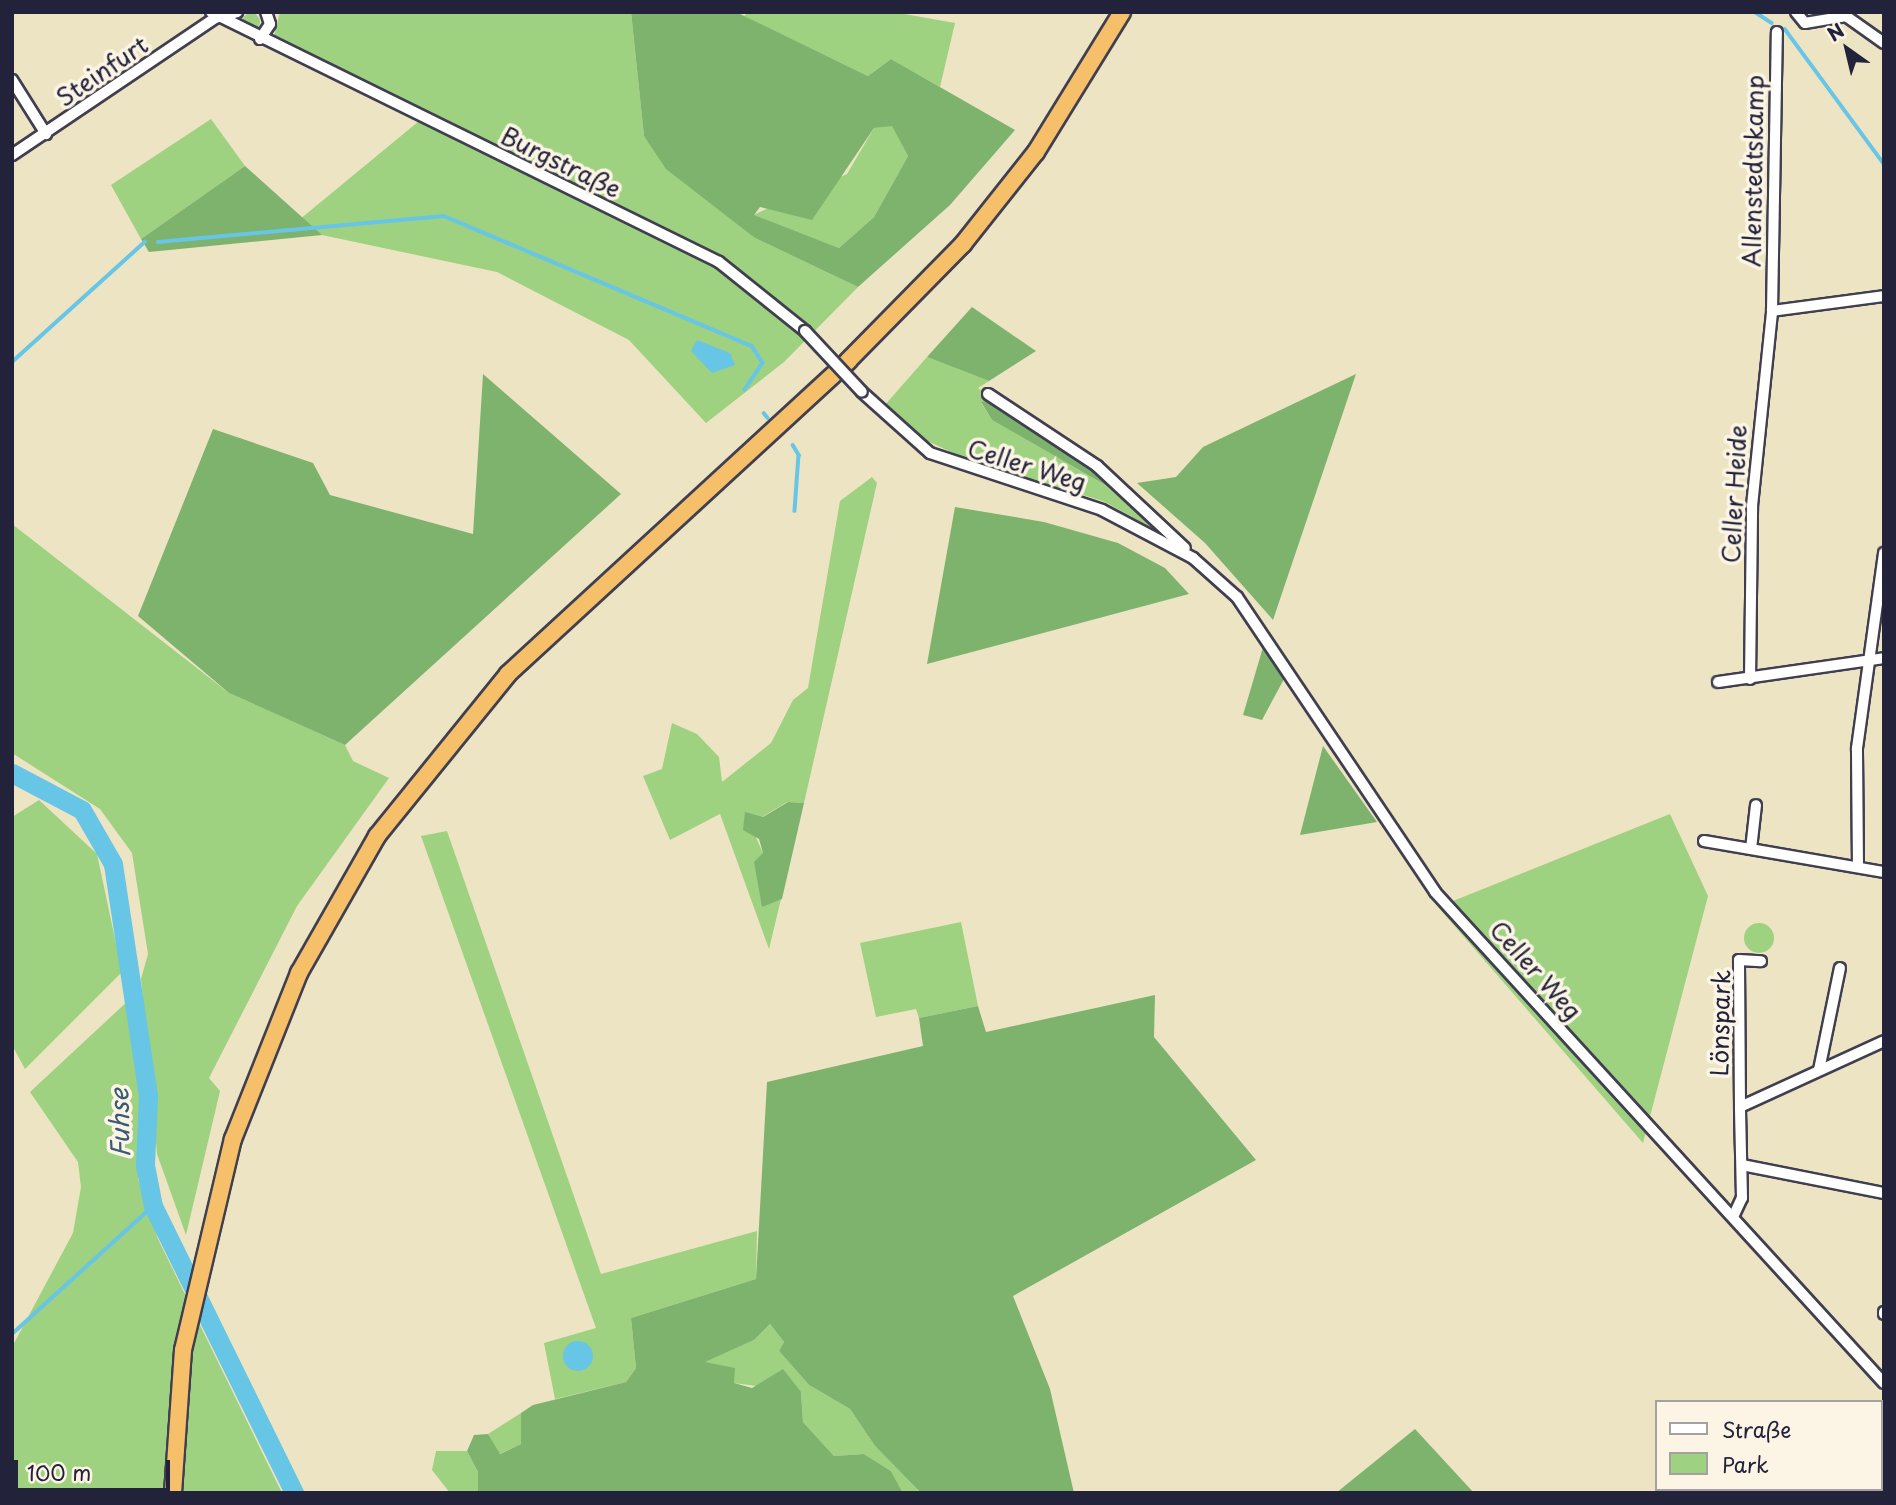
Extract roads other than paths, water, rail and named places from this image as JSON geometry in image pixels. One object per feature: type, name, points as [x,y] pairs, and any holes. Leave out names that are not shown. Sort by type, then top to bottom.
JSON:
[{"type":"highway","points":[[173,1493],[192,1304],[218,1189],[250,1090],[323,925],[435,757],[543,640],[944,265],[1036,152],[1122,12]]},
{"type":"street","name":"Steinfurt","points":[[12,155],[46,134],[213,15],[237,12]]},
{"type":"street","points":[[260,39],[270,24],[265,12]]},
{"type":"street","points":[[1796,12],[1805,23],[1844,14],[1884,43]]},
{"type":"street","name":"Burgstraße","points":[[213,15],[719,262],[805,331],[862,392]]},
{"type":"street","name":"Allenstedtskamp","points":[[1772,311],[1777,32]]},
{"type":"street","name":"Steinfurt","points":[[12,80],[46,134]]},
{"type":"street","points":[[1772,311],[1884,296]]},
{"type":"street","name":"Celler Heide","points":[[1750,679],[1752,506],[1772,311]]},
{"type":"street","name":"Celler Weg","points":[[862,392],[909,440],[949,464],[1070,497],[1194,558]]},
{"type":"street","name":"Celler Weg","points":[[988,394],[1097,466],[1237,597],[1269,639],[1435,892],[1884,1383]]},
{"type":"street","points":[[1858,867],[1857,748],[1884,553]]},
{"type":"street","points":[[1718,682],[1884,658]]},
{"type":"street","points":[[1751,849],[1756,804]]},
{"type":"street","points":[[1704,841],[1884,872]]},
{"type":"street","name":"Lönspark","points":[[1733,1217],[1742,1198],[1739,960],[1761,961]]},
{"type":"street","points":[[1819,1070],[1840,968]]},
{"type":"street","name":"Lönspark","points":[[1740,1107],[1884,1041]]},
{"type":"street","points":[[1742,1165],[1884,1193]]},
{"type":"water","points":[[697,340],[730,353],[735,365],[712,373],[691,351]]},
{"type":"water","points":[[578,1341],[589,1345],[593,1356],[589,1367],[578,1371],[567,1367],[563,1356],[567,1345]]},
{"type":"waterway","points":[[1755,12],[1772,23]]},
{"type":"waterway","points":[[1785,29],[1884,164]]},
{"type":"waterway","points":[[158,242],[444,216],[752,346],[763,363],[745,390]]},
{"type":"waterway","points":[[12,362],[145,242]]},
{"type":"waterway","points":[[764,413],[768,418]]},
{"type":"waterway","points":[[793,445],[799,455],[795,511]]},
{"type":"waterway","name":"Fuhse","points":[[12,773],[82,810],[113,864],[148,1096],[145,1165],[153,1206],[294,1493]]},
{"type":"waterway","points":[[12,1334],[153,1206]]}]
